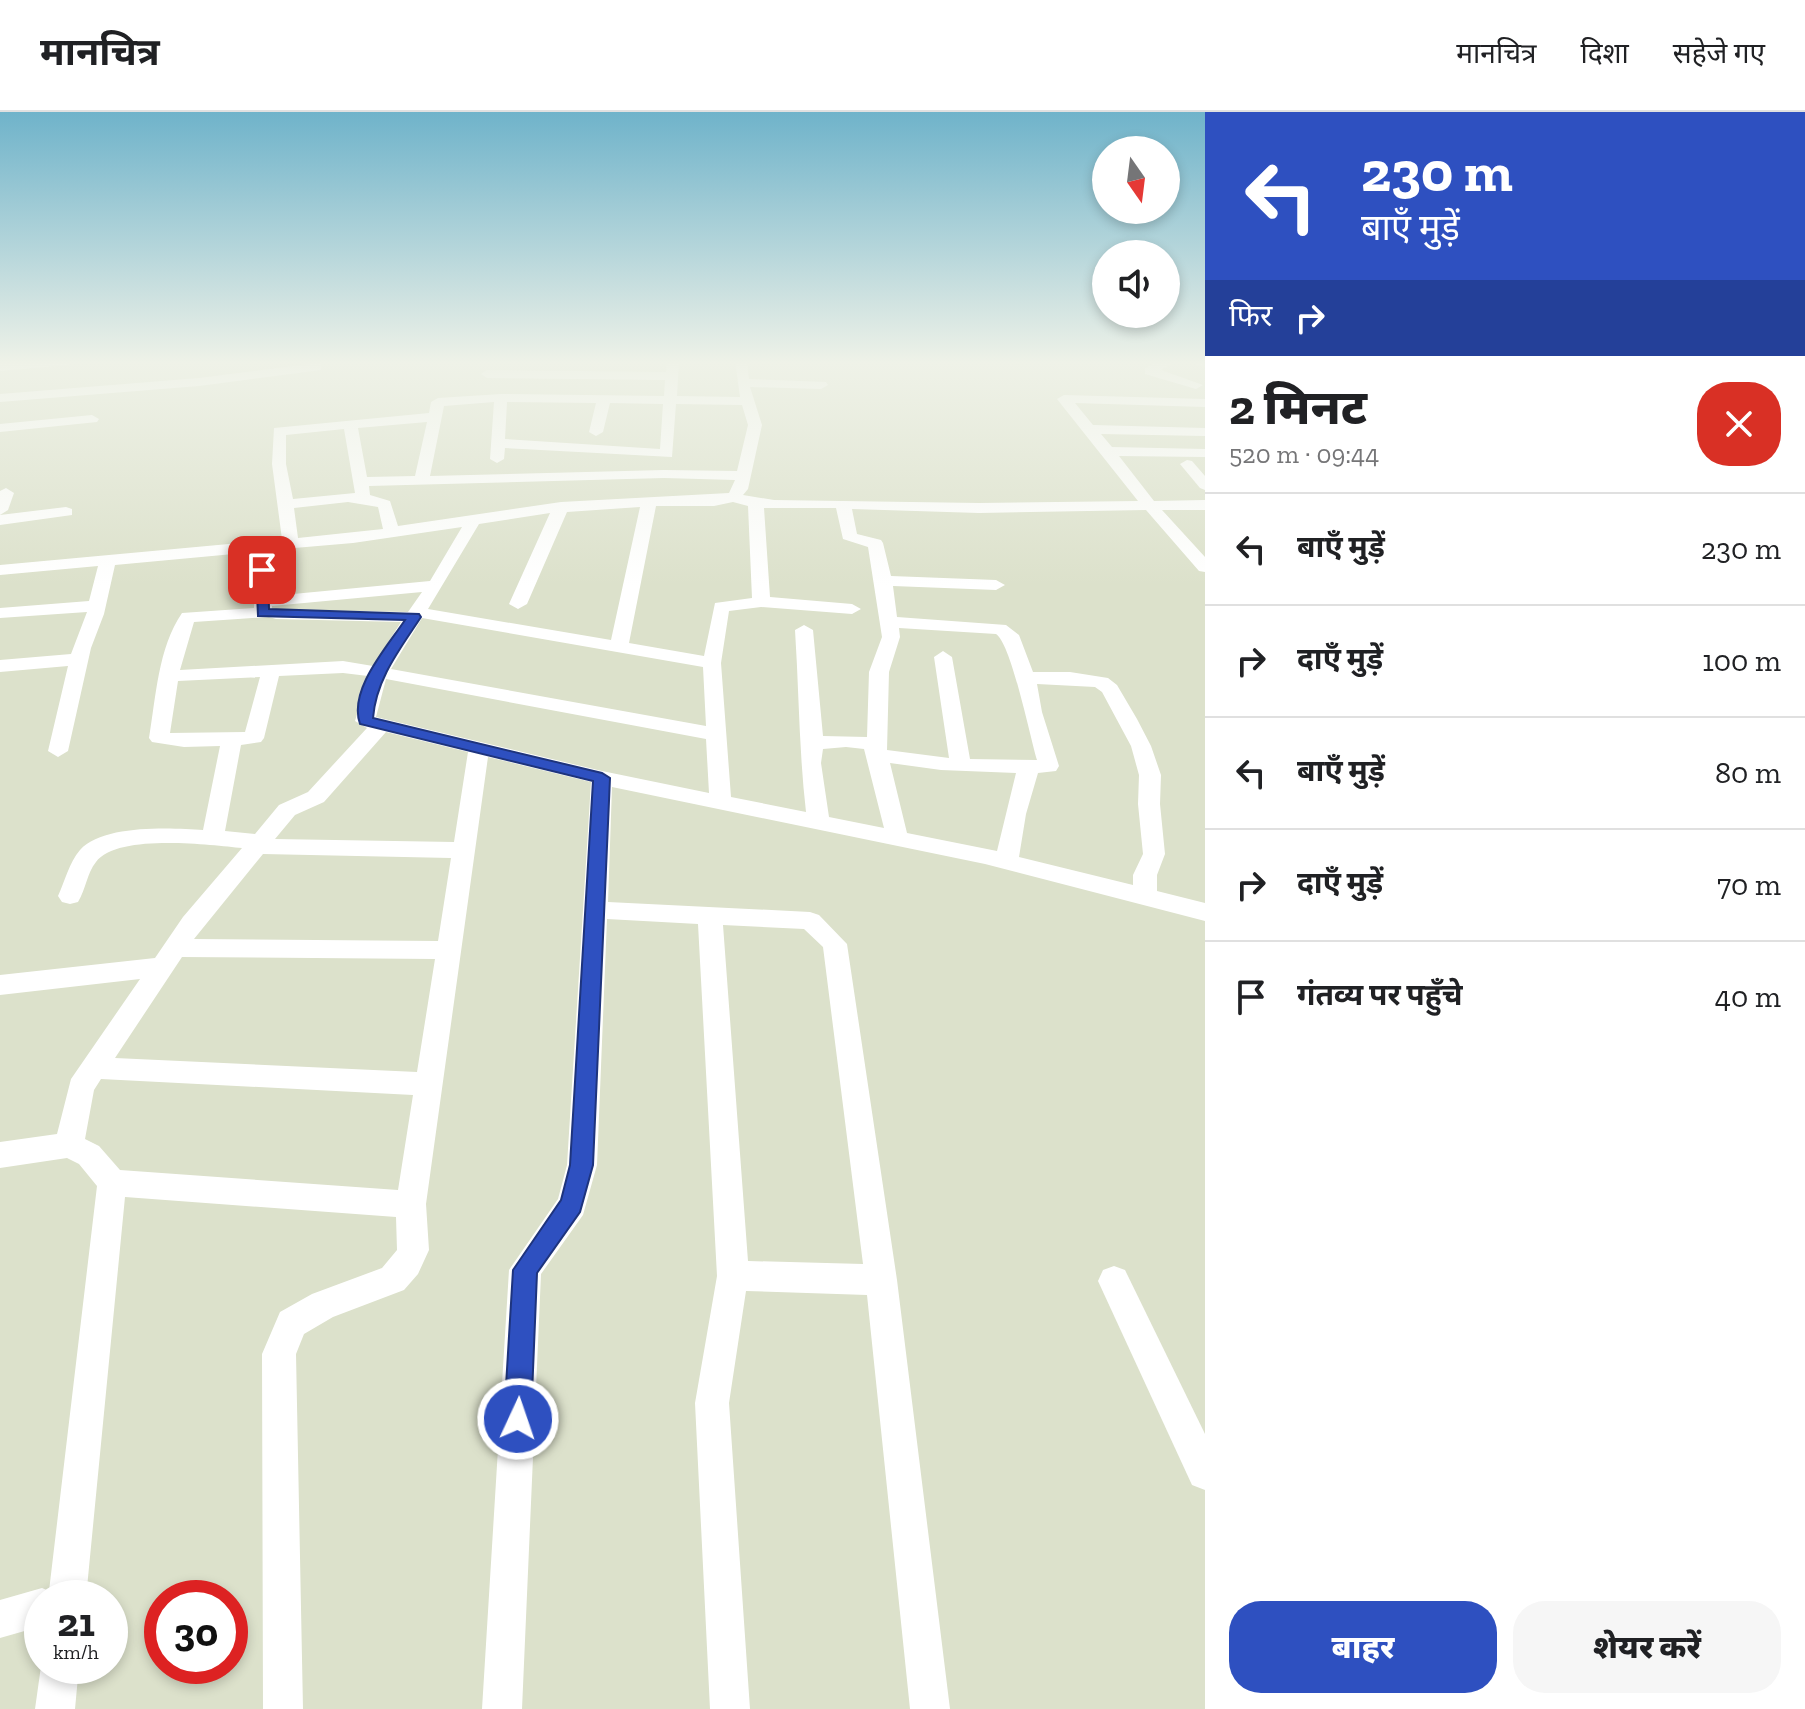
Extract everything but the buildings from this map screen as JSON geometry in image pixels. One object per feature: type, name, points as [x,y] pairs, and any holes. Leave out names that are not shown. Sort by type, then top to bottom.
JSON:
[{"type":"street","points":[[279,436],[279,464],[291,543]]},
{"type":"street","points":[[352,436],[362,489],[385,504],[392,533]]},
{"type":"street","points":[[421,481],[430,436]]},
{"type":"street","points":[[497,478],[498,436]]},
{"type":"street","points":[[497,443],[572,445],[667,454],[668,436]]},
{"type":"street","points":[[734,497],[740,489],[754,436]]},
{"type":"street","points":[[1094,436],[1150,506],[1205,567]]},
{"type":"street","points":[[1108,451],[1205,453]]},
{"type":"street","points":[[1187,464],[1205,485]]},
{"type":"street","points":[[286,505],[362,489],[421,481],[664,474],[742,476]]},
{"type":"street","points":[[903,490],[909,510]]},
{"type":"street","points":[[0,510],[6,493]]},
{"type":"street","points":[[0,570],[263,547],[392,533],[561,507],[649,501],[714,501],[734,497],[756,503],[843,504],[909,510],[1205,505]]},
{"type":"street","points":[[619,647],[649,501]]},
{"type":"street","points":[[756,503],[761,602]]},
{"type":"street","points":[[843,504],[849,536],[858,541],[875,543],[884,581],[891,637],[879,672],[877,754]]},
{"type":"street","points":[[518,604],[561,507]]},
{"type":"street","points":[[0,520],[66,512]]},
{"type":"street","points":[[472,522],[435,586],[378,672],[367,697],[365,721],[602,778],[1007,861],[1205,912]]},
{"type":"street","points":[[263,547],[263,608]]},
{"type":"street","points":[[58,751],[108,560]]},
{"type":"street","points":[[884,581],[996,585]]},
{"type":"street","points":[[271,671],[254,738],[184,741],[159,738],[184,621],[188,617],[435,586]]},
{"type":"street","points":[[720,802],[712,663],[721,607],[761,602],[852,609]]},
{"type":"street","points":[[0,613],[97,606]]},
{"type":"street","points":[[263,608],[416,614],[712,663]]},
{"type":"street","points":[[877,754],[961,765],[1049,766],[1032,712],[1026,678],[1010,635],[1000,629],[889,622]]},
{"type":"street","points":[[804,630],[813,743],[811,763],[818,820]]},
{"type":"street","points":[[943,657],[961,765]]},
{"type":"street","points":[[0,666],[80,659]]},
{"type":"street","points":[[171,676],[343,667],[715,734]]},
{"type":"street","points":[[1026,678],[1101,682],[1110,689],[1127,719],[1141,746],[1150,775],[1149,804],[1154,854],[1145,875],[1145,897]]},
{"type":"street","points":[[69,1145],[81,1087],[167,958],[287,810],[316,797],[380,726]]},
{"type":"street","points":[[213,838],[232,739]]},
{"type":"street","points":[[813,743],[846,741],[872,744],[897,837]]},
{"type":"street","points":[[283,1709],[279,1354],[292,1323],[323,1305],[393,1279],[407,1264],[413,1250],[411,1204],[479,750]]},
{"type":"street","points":[[1007,861],[1015,814],[1029,766]]},
{"type":"street","points":[[502,1709],[525,1270],[572,1205],[582,1165],[602,778]]},
{"type":"street","points":[[70,896],[89,853],[108,841],[213,838],[261,844],[464,850]]},
{"type":"street","points":[[595,910],[810,921],[835,944],[881,1280],[930,1709]]},
{"type":"street","points":[[710,916],[733,1276],[712,1403],[730,1709]]},
{"type":"street","points":[[2,993],[167,958],[449,950]]},
{"type":"street","points":[[95,1068],[429,1084]]},
{"type":"street","points":[[0,1155],[69,1145],[89,1155],[112,1183],[69,1580]]},
{"type":"street","points":[[112,1183],[411,1204]]},
{"type":"street","points":[[733,1276],[881,1280]]},
{"type":"street","points":[[1114,1281],[1205,1472]]},
{"type":"street","points":[[0,1619],[24,1612]]},
{"type":"street","points":[[55,1709],[57,1684]]},
{"type":"route","points":[[262,570],[263,613],[414,617],[378,672],[367,697],[365,721],[602,778],[582,1165],[572,1205],[525,1270],[518,1419]]}]
